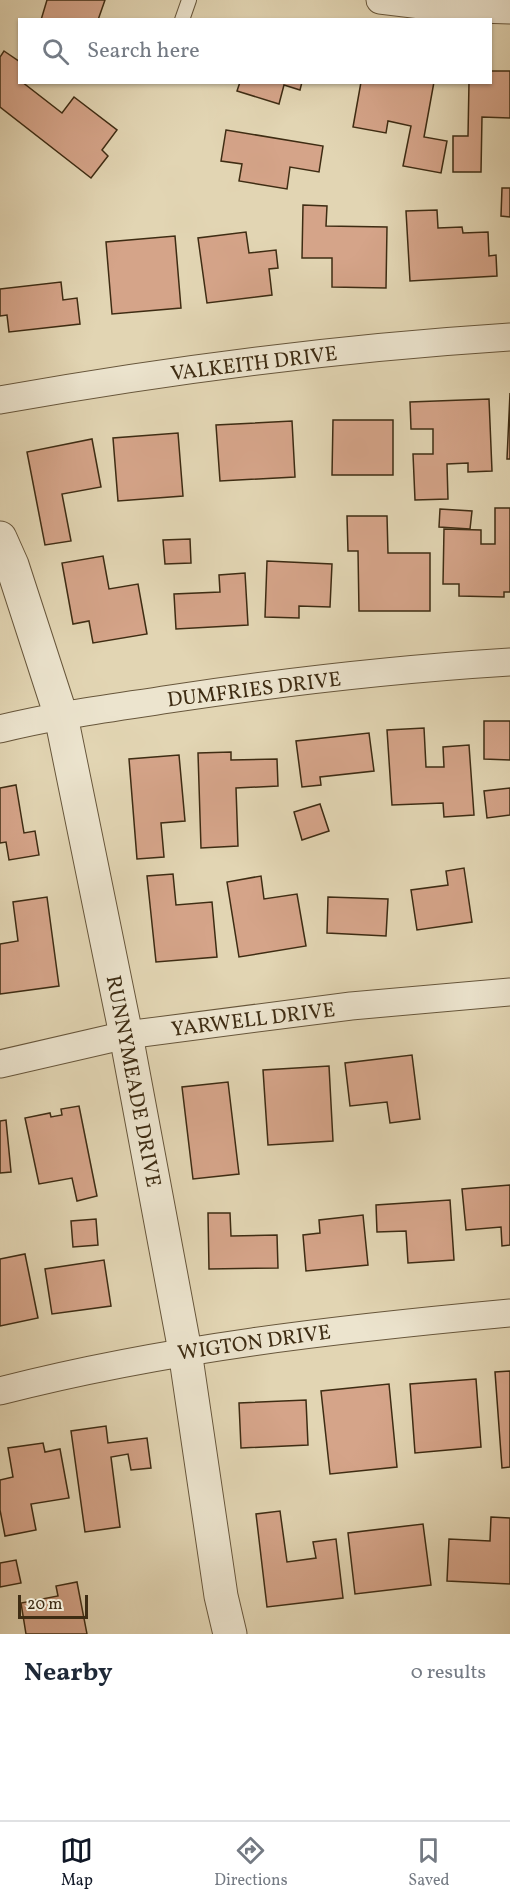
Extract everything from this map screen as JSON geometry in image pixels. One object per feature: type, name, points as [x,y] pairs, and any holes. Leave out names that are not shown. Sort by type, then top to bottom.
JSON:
[{"type":"street","points":[[380,0],[446,8],[510,10]]},
{"type":"street","name":"VALKEITH DRIVE","points":[[0,400],[92,384],[314,355],[510,337]]},
{"type":"street","name":"RUNNYMEADE DRIVE","points":[[0,538],[12,565],[61,716],[126,1035],[185,1351],[221,1596],[230,1634]]},
{"type":"street","name":"DUMFRIES DRIVE","points":[[0,729],[61,716],[259,685],[510,662]]},
{"type":"street","name":"YARWELL DRIVE","points":[[0,1064],[126,1035],[351,1006],[510,993]]},
{"type":"street","name":"WIGTON DRIVE","points":[[0,1391],[185,1351],[373,1326],[510,1313]]},
{"type":"lane","points":[[183,18],[189,0]]},
{"type":"building","points":[[47,0],[105,0],[99,18],[42,18]]},
{"type":"building","points":[[4,51],[18,61],[18,84],[25,84],[62,113],[74,97],[117,130],[102,150],[108,156],[91,178],[0,107],[0,57]]},
{"type":"building","points":[[492,71],[510,71],[510,118],[482,117],[481,172],[453,172],[453,136],[468,136],[469,84],[492,84]]},
{"type":"building","points":[[239,84],[302,84],[300,90],[284,85],[279,104],[237,91]]},
{"type":"building","points":[[361,84],[434,84],[424,137],[447,141],[441,173],[403,166],[411,126],[388,121],[386,133],[353,127]]},
{"type":"building","points":[[226,130],[323,146],[319,172],[290,167],[287,189],[239,181],[242,164],[221,161]]},
{"type":"building","points":[[502,188],[510,188],[510,217],[501,216]]},
{"type":"building","points":[[303,205],[327,206],[326,226],[387,227],[386,288],[332,287],[332,258],[302,258]]},
{"type":"building","points":[[437,210],[438,228],[462,227],[463,233],[488,232],[489,256],[496,255],[497,276],[410,281],[406,211]]},
{"type":"building","points":[[246,232],[249,253],[276,250],[278,268],[269,269],[272,295],[207,303],[198,238]]},
{"type":"building","points":[[175,236],[181,308],[112,314],[106,242]]},
{"type":"building","points":[[61,282],[63,300],[77,298],[80,324],[9,332],[7,315],[0,316],[0,289]]},
{"type":"building","points":[[510,393],[510,459],[507,459]]},
{"type":"building","points":[[489,399],[492,471],[468,472],[468,463],[447,464],[448,499],[415,500],[413,454],[433,454],[433,429],[411,429],[410,402]]},
{"type":"building","points":[[333,420],[393,420],[393,475],[332,475]]},
{"type":"building","points":[[292,421],[295,477],[220,481],[216,425]]},
{"type":"building","points":[[178,433],[183,496],[118,501],[113,438]]},
{"type":"building","points":[[92,439],[101,487],[62,494],[71,541],[45,545],[27,452]]},
{"type":"building","points":[[495,508],[510,508],[510,592],[504,592],[504,597],[459,596],[459,584],[443,584],[444,529],[481,530],[481,544],[495,544]]},
{"type":"building","points":[[440,509],[472,511],[470,529],[439,527]]},
{"type":"building","points":[[347,516],[387,516],[388,553],[430,553],[430,611],[359,611],[358,551],[348,551]]},
{"type":"building","points":[[190,539],[191,563],[165,564],[163,540]]},
{"type":"building","points":[[103,556],[109,589],[138,584],[147,634],[93,643],[89,621],[73,624],[62,563]]},
{"type":"building","points":[[267,561],[332,564],[330,607],[299,606],[299,618],[265,617]]},
{"type":"building","points":[[245,573],[248,625],[176,629],[174,594],[220,592],[219,575]]},
{"type":"building","points":[[484,721],[510,721],[510,760],[484,759]]},
{"type":"building","points":[[424,728],[426,767],[444,767],[443,747],[469,745],[474,815],[444,817],[443,803],[392,805],[387,730]]},
{"type":"building","points":[[369,733],[374,771],[320,777],[321,785],[302,787],[296,741]]},
{"type":"building","points":[[231,752],[231,760],[277,759],[278,786],[236,788],[238,846],[201,848],[198,753]]},
{"type":"building","points":[[179,755],[185,821],[161,823],[164,857],[137,859],[129,759]]},
{"type":"building","points":[[16,785],[24,833],[35,831],[39,855],[9,860],[6,842],[0,843],[0,788]]},
{"type":"building","points":[[510,788],[510,815],[487,818],[484,791]]},
{"type":"building","points":[[320,804],[329,831],[302,840],[294,812]]},
{"type":"building","points":[[464,868],[472,922],[417,930],[411,890],[448,885],[446,871]]},
{"type":"building","points":[[173,874],[176,905],[212,902],[217,957],[156,962],[147,876]]},
{"type":"building","points":[[261,876],[264,899],[297,894],[306,946],[239,957],[227,882]]},
{"type":"building","points":[[47,897],[59,986],[0,994],[0,944],[18,941],[13,902]]},
{"type":"building","points":[[328,897],[388,899],[386,936],[327,933]]},
{"type":"building","points":[[412,1055],[420,1119],[390,1123],[387,1102],[350,1106],[345,1063]]},
{"type":"building","points":[[329,1066],[333,1141],[268,1145],[263,1070]]},
{"type":"building","points":[[228,1082],[239,1174],[193,1179],[182,1087]]},
{"type":"building","points":[[79,1106],[97,1196],[77,1201],[72,1178],[39,1184],[25,1118],[50,1113],[51,1117],[62,1115],[61,1109]]},
{"type":"building","points":[[6,1120],[11,1172],[0,1173],[0,1121]]},
{"type":"building","points":[[510,1185],[510,1245],[502,1246],[501,1227],[466,1230],[462,1189]]},
{"type":"building","points":[[450,1200],[454,1260],[408,1263],[406,1231],[377,1232],[376,1205]]},
{"type":"building","points":[[208,1213],[230,1213],[231,1236],[277,1235],[278,1268],[209,1269]]},
{"type":"building","points":[[363,1215],[368,1265],[306,1271],[303,1235],[320,1233],[319,1220]]},
{"type":"building","points":[[96,1219],[98,1245],[73,1247],[71,1221]]},
{"type":"building","points":[[25,1254],[38,1318],[0,1326],[0,1259]]},
{"type":"building","points":[[104,1260],[111,1306],[52,1314],[45,1269]]},
{"type":"building","points":[[510,1371],[510,1467],[502,1468],[495,1372]]},
{"type":"building","points":[[476,1379],[481,1447],[415,1453],[410,1384]]},
{"type":"building","points":[[389,1384],[397,1467],[330,1474],[321,1391]]},
{"type":"building","points":[[306,1400],[308,1445],[241,1448],[239,1403]]},
{"type":"building","points":[[106,1426],[108,1443],[147,1438],[151,1468],[131,1470],[128,1454],[111,1457],[120,1527],[85,1532],[71,1431]]},
{"type":"building","points":[[43,1443],[45,1452],[60,1449],[69,1498],[31,1504],[36,1530],[5,1536],[0,1510],[0,1480],[13,1477],[8,1448]]},
{"type":"building","points":[[280,1511],[287,1562],[316,1558],[313,1542],[336,1539],[343,1598],[267,1607],[256,1514]]},
{"type":"building","points":[[491,1517],[510,1518],[510,1584],[447,1581],[449,1539],[490,1541]]},
{"type":"building","points":[[423,1524],[431,1585],[355,1594],[348,1533]]},
{"type":"building","points":[[16,1560],[21,1583],[0,1587],[0,1563]]},
{"type":"building","points":[[77,1582],[87,1634],[26,1634],[21,1603],[58,1596],[56,1586]]}]
